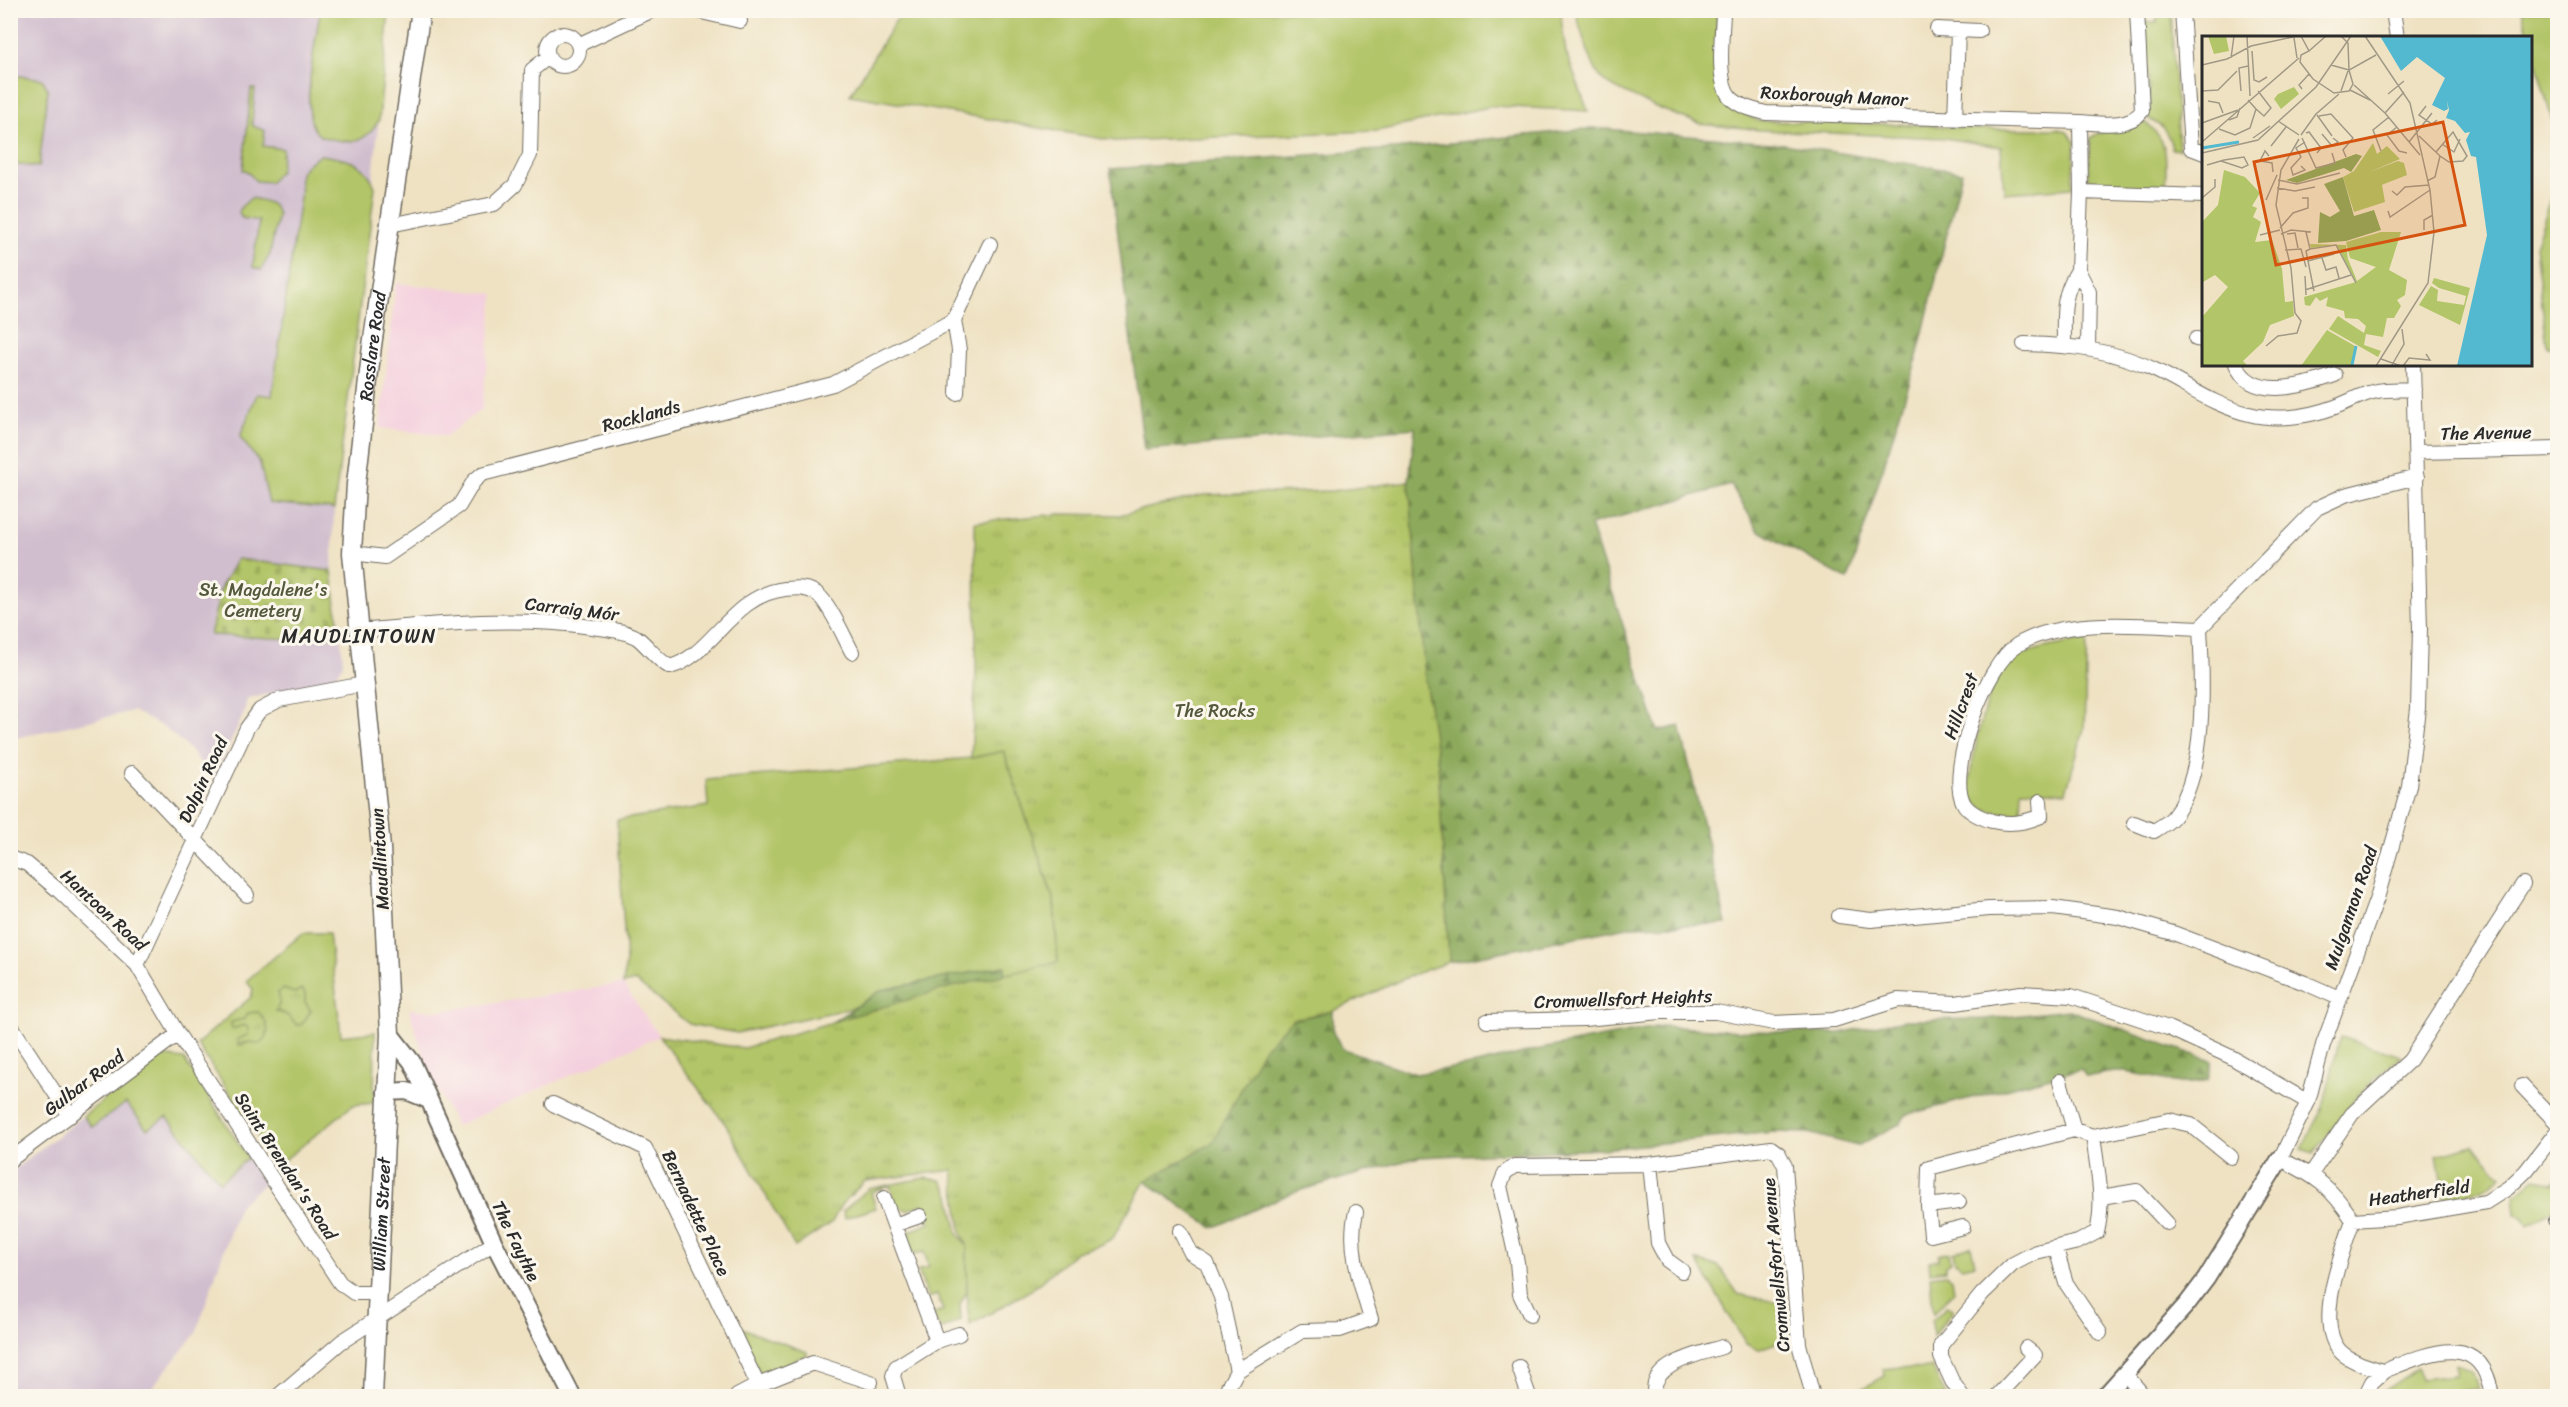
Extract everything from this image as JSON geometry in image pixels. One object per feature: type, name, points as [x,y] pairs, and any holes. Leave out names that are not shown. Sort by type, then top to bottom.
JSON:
[{"type":"main road","name":"Rosslare Road","points":[[364,684],[352,553],[357,472],[372,346],[421,10]]},
{"type":"main road","name":"Maudlintown","points":[[364,684],[381,848],[390,1034]]},
{"type":"main road","name":"William Street","points":[[373,1396],[390,1034]]},
{"type":"street","points":[[578,45],[653,10]]},
{"type":"street","points":[[693,10],[740,21]]},
{"type":"street","name":"Roxborough Manor","points":[[1723,10],[1722,81],[1731,98],[1748,109],[1766,113],[2080,122],[2129,122],[2137,118],[2142,111],[2137,10]]},
{"type":"street","points":[[2182,10],[2192,148],[2202,152]]},
{"type":"street","points":[[2393,10],[2397,36]]},
{"type":"street","points":[[1937,29],[1979,31]]},
{"type":"street","points":[[1955,120],[1958,30]]},
{"type":"street","points":[[556,35],[572,36],[578,45],[578,55],[572,64],[556,65],[548,57],[547,47],[556,35]]},
{"type":"street","points":[[390,225],[494,204],[515,185],[530,155],[532,70],[548,57]]},
{"type":"street","points":[[2080,122],[2081,192],[2078,270],[2089,292],[2088,348]]},
{"type":"street","points":[[2081,192],[2202,196]]},
{"type":"street","points":[[957,393],[959,350],[954,320],[990,244]]},
{"type":"street","points":[[2064,345],[2064,302],[2067,288],[2078,270]]},
{"type":"street","name":"Rocklands","points":[[352,553],[385,557],[459,506],[474,481],[482,474],[833,384],[954,320]]},
{"type":"street","points":[[2024,344],[2064,345],[2120,356],[2227,407],[2249,414],[2270,417],[2312,414],[2379,390],[2414,389]]},
{"type":"street","points":[[2237,366],[2246,379],[2273,388],[2310,384],[2335,375]]},
{"type":"street","name":"Mulgannon Road","points":[[2105,1396],[2206,1279],[2280,1159],[2308,1102],[2323,1045],[2377,898],[2409,786],[2418,708],[2420,629],[2413,366]]},
{"type":"street","name":"The Avenue","points":[[2416,452],[2558,449]]},
{"type":"street","points":[[2134,823],[2154,831],[2172,820],[2184,801],[2193,771],[2202,712],[2200,628],[2317,508],[2345,495],[2416,477]]},
{"type":"street","name":"Carraig Mór","points":[[359,631],[512,620],[571,624],[617,631],[637,638],[657,660],[670,667],[684,663],[724,623],[756,598],[779,590],[802,587],[818,594],[852,652]]},
{"type":"street","name":"Hillcrest","points":[[2040,801],[2041,816],[2023,824],[1997,822],[1980,818],[1964,803],[1959,789],[1968,734],[1982,690],[2001,658],[2017,645],[2037,636],[2077,627],[2200,628]]},
{"type":"street","name":"Dolpin Road","points":[[137,965],[247,728],[260,710],[279,700],[364,684]]},
{"type":"street","points":[[132,773],[247,895]]},
{"type":"street","name":"Hantoon Road","points":[[10,858],[27,864],[58,890],[137,965],[178,1034]]},
{"type":"street","points":[[2311,1174],[2352,1114],[2410,1059],[2523,884]]},
{"type":"street","points":[[1839,916],[1871,920],[1989,909],[2053,908],[2118,917],[2176,934],[2339,998]]},
{"type":"street","name":"Cromwellsfort Heights","points":[[1487,1021],[1584,1019],[1661,1012],[1716,1012],[1774,1023],[1834,1020],[1898,1000],[1956,1003],[2021,993],[2071,996],[2168,1028],[2231,1057],[2308,1102]]},
{"type":"street","points":[[10,1024],[70,1116]]},
{"type":"street","name":"Gulbar Road","points":[[10,1160],[178,1034]]},
{"type":"street","name":"Saint Brendan's Road","points":[[178,1034],[340,1283],[354,1293],[377,1293]]},
{"type":"street","name":"The Faythe","points":[[390,1034],[412,1062],[494,1243],[572,1396]]},
{"type":"street","points":[[2061,1081],[2074,1130]]},
{"type":"street","points":[[2522,1086],[2558,1124]]},
{"type":"street","points":[[386,1092],[407,1091],[429,1100]]},
{"type":"street","name":"Bernadette Place","points":[[552,1104],[645,1148],[758,1386]]},
{"type":"street","points":[[1963,1227],[1931,1234],[1928,1206],[1929,1168],[2074,1130],[2093,1136],[2169,1120],[2191,1125],[2231,1156]]},
{"type":"street","name":"Heatherfield","points":[[2280,1159],[2311,1174],[2336,1194],[2353,1220],[2397,1216],[2486,1202],[2508,1188],[2526,1171],[2558,1130]]},
{"type":"street","points":[[1962,1396],[1941,1357],[1941,1346],[1982,1294],[2013,1264],[2036,1252],[2078,1242],[2097,1232],[2101,1216],[2101,1197],[2093,1136]]},
{"type":"street","name":"Cromwellsfort Avenue","points":[[1530,1315],[1520,1294],[1517,1262],[1500,1186],[1505,1173],[1514,1166],[1650,1164],[1771,1148],[1779,1154],[1785,1166],[1799,1344],[1813,1396]]},
{"type":"street","points":[[1650,1164],[1658,1244],[1667,1260],[1682,1271]]},
{"type":"street","points":[[2101,1197],[2137,1191],[2167,1224]]},
{"type":"street","points":[[884,1198],[938,1341]]},
{"type":"street","points":[[1928,1206],[1959,1202]]},
{"type":"street","points":[[1223,1396],[1237,1371],[1302,1331],[1340,1329],[1371,1319],[1356,1266],[1352,1226],[1356,1212]]},
{"type":"street","points":[[894,1225],[920,1216]]},
{"type":"street","points":[[2353,1220],[2330,1289],[2331,1337],[2340,1352],[2355,1362],[2384,1371]]},
{"type":"street","points":[[1180,1231],[1191,1253],[1207,1263],[1221,1297],[1237,1371]]},
{"type":"street","points":[[278,1396],[341,1342],[494,1243]]},
{"type":"street","points":[[2056,1249],[2066,1283],[2100,1333]]},
{"type":"street","points":[[899,1396],[893,1376],[896,1367],[938,1341],[959,1334]]},
{"type":"street","points":[[1655,1396],[1654,1389],[1658,1377],[1669,1367],[1722,1347]]},
{"type":"street","points":[[1997,1396],[2035,1356],[2026,1348]]},
{"type":"street","points":[[2365,1396],[2372,1382],[2384,1371],[2423,1355],[2443,1351],[2468,1353],[2482,1364],[2490,1382],[2492,1396]]},
{"type":"street","points":[[737,1396],[813,1363],[871,1382]]},
{"type":"street","points":[[1519,1366],[1529,1396]]},
{"type":"street","points":[[2126,1374],[2145,1396]]},
{"type":"shaded area","points":[[11,11],[389,11],[373,180],[375,187],[334,509],[332,571],[237,559],[221,587],[210,635],[291,639],[341,638],[343,664],[335,677],[327,682],[247,699],[244,713],[214,778],[185,745],[164,727],[133,711],[11,739]]},
{"type":"shaded area","points":[[396,283],[494,294],[482,409],[446,436],[380,428]]},
{"type":"shaded area","points":[[623,984],[659,1036],[456,1126],[429,1072],[409,1009],[440,1011]]},
{"type":"shaded area","points":[[126,1103],[167,1117],[219,1182],[248,1158],[264,1184],[239,1205],[196,1333],[145,1396],[11,1396],[11,1172],[83,1116],[92,1127]]},
{"type":"green space","points":[[320,11],[389,11],[379,120],[373,129],[361,139],[345,141],[324,137],[318,134],[312,125],[309,111],[310,76]]},
{"type":"green space","points":[[906,11],[1560,11],[1566,53],[1588,111],[1493,106],[1377,131],[1115,141],[850,95],[895,22]]},
{"type":"green space","points":[[1576,11],[1717,11],[1717,79],[1741,112],[1758,121],[1925,125],[1974,129],[2059,129],[2067,132],[2075,142],[2072,188],[2004,193],[2001,147],[1944,138],[1759,130],[1708,125],[1685,118],[1653,106],[1602,79],[1590,58]]},
{"type":"green space","points":[[2156,11],[2171,11],[2179,150],[2172,149],[2164,130],[2147,118],[2150,105],[2144,25],[2145,22],[2157,22]]},
{"type":"green space","points":[[2522,11],[2557,11],[2557,138],[2532,47],[2532,36],[2529,36]]},
{"type":"green space","points":[[11,75],[42,79],[48,89],[39,167],[11,164]]},
{"type":"green space","points":[[251,89],[255,89],[252,123],[253,126],[265,131],[263,146],[283,149],[280,171],[270,182],[256,181],[246,170],[243,170]]},
{"type":"green space","points":[[2146,122],[2163,145],[2166,161],[2165,190],[2096,187],[2090,184],[2088,176],[2091,138],[2103,132],[2131,128]]},
{"type":"green space","points":[[1594,128],[1783,144],[1962,172],[1915,365],[1848,580],[1758,530],[1731,485],[1590,525],[1658,731],[1680,726],[1726,924],[1633,926],[1449,962],[1438,765],[1425,679],[1409,481],[1415,428],[1144,450],[1110,169],[1394,149]]},
{"type":"green space","points":[[321,155],[347,160],[361,167],[371,178],[375,187],[334,509],[269,503],[260,463],[240,437],[257,394],[272,396],[301,190],[301,173],[311,161]]},
{"type":"green space","points":[[2557,182],[2557,347],[2547,347],[2535,245]]},
{"type":"green space","points":[[251,198],[271,204],[278,214],[270,254],[261,270],[253,267],[259,221],[242,218],[239,213],[240,208]]},
{"type":"green space","name":"The Rocks","points":[[1409,481],[1425,679],[1438,765],[1449,962],[1412,975],[1333,1011],[1293,1019],[1263,1049],[1212,1143],[1145,1181],[1113,1238],[1076,1252],[1031,1290],[970,1325],[967,1304],[967,1245],[961,1232],[953,1170],[865,1181],[841,1205],[832,1222],[795,1247],[726,1125],[659,1036],[744,1048],[948,988],[1058,962],[1054,901],[1004,751],[971,758],[976,673],[975,522],[1059,514],[1119,515],[1203,495],[1331,491]]},
{"type":"green space","name":"St. Magdalene's Cemetery","points":[[237,559],[332,571],[339,631],[331,632],[331,636],[291,639],[210,635],[221,587]]},
{"type":"green space","points":[[2087,640],[2084,729],[2066,792],[2022,790],[2021,812],[1994,812],[1979,805],[1973,799],[1969,781],[1983,714],[1996,680],[2005,667],[2024,654],[2050,646]]},
{"type":"green space","points":[[1004,751],[1054,901],[1058,963],[737,1033],[689,1024],[635,981],[623,984],[626,960],[617,820],[708,806],[706,780],[971,758]]},
{"type":"green space","points":[[303,933],[329,933],[341,1036],[375,1032],[374,1103],[353,1105],[277,1166],[197,1044],[251,997],[253,989],[246,981]]},
{"type":"green space","points":[[1005,966],[1004,981],[817,1032],[881,990]]},
{"type":"green space","points":[[283,989],[294,993],[302,989],[305,994],[305,1002],[311,1011],[301,1025],[297,1025],[287,1015],[276,1011],[280,1002],[278,992]]},
{"type":"green space","points":[[2069,1010],[2212,1061],[2208,1079],[2186,1083],[2119,1072],[2086,1077],[2081,1069],[1906,1115],[1900,1124],[1857,1146],[1808,1133],[1773,1132],[1603,1149],[1419,1157],[1294,1192],[1213,1228],[1145,1181],[1287,1021],[1333,1011],[1333,1033],[1343,1049],[1416,1074],[1661,1026],[1839,1033],[1905,1020],[1985,1019]]},
{"type":"green space","points":[[258,1012],[266,1025],[266,1037],[258,1044],[250,1042],[239,1045],[237,1039],[248,1035],[249,1028],[244,1025],[232,1029],[231,1022],[244,1019],[248,1013]]},
{"type":"green space","points":[[2340,1037],[2401,1056],[2359,1094],[2314,1153],[2301,1149],[2323,1107]]},
{"type":"green space","points":[[161,1056],[184,1059],[248,1158],[220,1182],[167,1117],[147,1129],[126,1103],[92,1127],[83,1116]]},
{"type":"green space","points":[[2473,1145],[2502,1176],[2475,1192],[2444,1197],[2437,1155]]},
{"type":"green space","points":[[924,1178],[941,1180],[950,1195],[958,1234],[967,1245],[967,1291],[960,1304],[961,1320],[943,1329],[938,1326],[933,1314],[943,1310],[937,1295],[928,1298],[918,1270],[929,1267],[924,1252],[913,1254],[908,1239],[910,1231],[930,1223],[923,1204],[907,1210],[897,1207],[890,1186],[871,1192],[876,1208],[845,1218],[843,1211],[868,1189]]},
{"type":"green space","points":[[2535,1178],[2554,1184],[2557,1179],[2557,1207],[2528,1226],[2524,1218],[2516,1214],[2514,1196]]},
{"type":"green space","points":[[1971,1246],[1975,1264],[1962,1267],[1955,1262],[1953,1252]]},
{"type":"green space","points":[[1949,1252],[1951,1262],[1946,1265],[1945,1270],[1930,1272],[1929,1261],[1938,1260],[1938,1255]]},
{"type":"green space","points":[[1697,1261],[1719,1266],[1738,1294],[1786,1304],[1788,1338],[1758,1350],[1746,1344]]},
{"type":"green space","points":[[1946,1274],[1952,1279],[1954,1291],[1933,1314],[1930,1276]]},
{"type":"green space","points":[[1947,1306],[1953,1310],[1933,1336],[1932,1321]]},
{"type":"green space","points":[[744,1329],[807,1352],[807,1355],[765,1373],[760,1372],[737,1330]]},
{"type":"green space","points":[[2455,1364],[2473,1372],[2478,1389],[2464,1390],[2455,1396],[2379,1396],[2418,1368],[2421,1379],[2455,1375]]},
{"type":"green space","points":[[1900,1367],[1923,1369],[1932,1367],[1946,1396],[1849,1396],[1885,1376],[1883,1369]]},
{"type":"district","name":"MAUDLINTOWN","points":[[359,636]]}]
